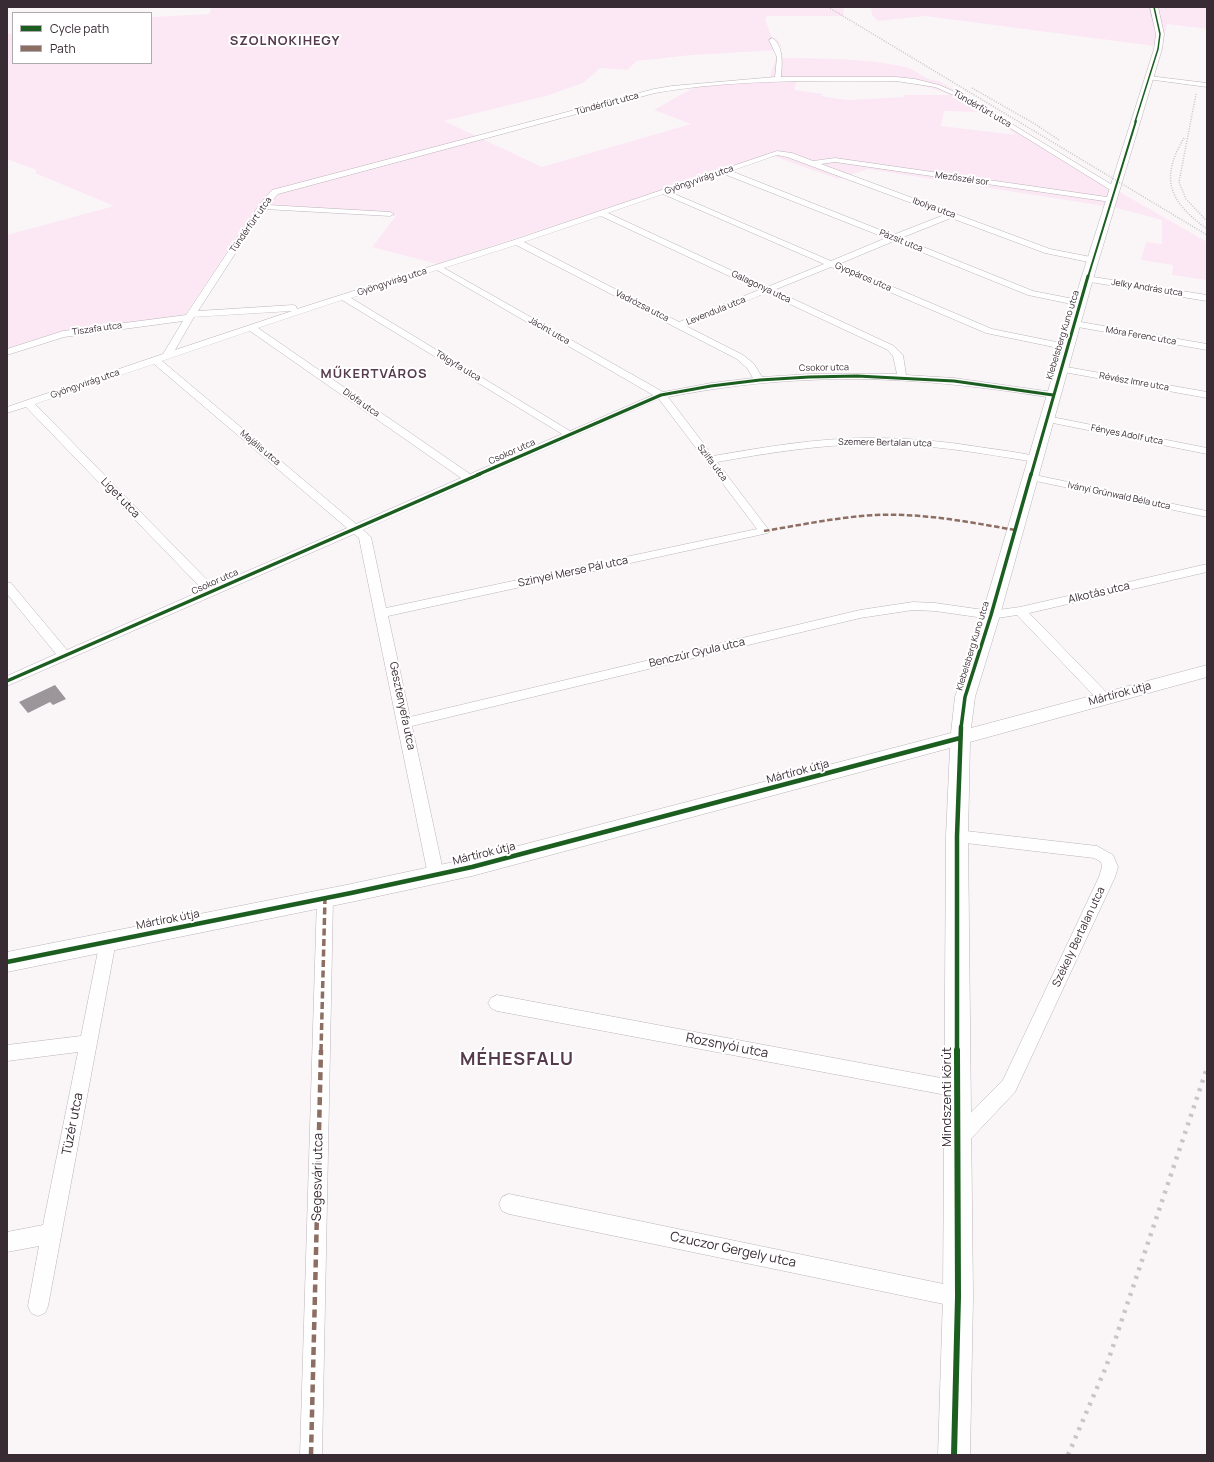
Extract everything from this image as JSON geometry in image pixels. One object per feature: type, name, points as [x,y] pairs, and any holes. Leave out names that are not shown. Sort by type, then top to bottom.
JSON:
[{"type":"street","name":"Klebelsberg Kuno utca","points":[[960,738],[965,697],[991,615],[1053,395],[1159,41],[1160,34],[1154,7]]},
{"type":"street","points":[[772,40],[780,57],[778,79]]},
{"type":"street","points":[[1148,78],[1207,85]]},
{"type":"street","name":"Tündérfürt utca","points":[[167,356],[190,315],[262,207],[275,192],[654,91],[672,88],[778,79],[896,79],[915,81],[942,88],[966,99],[1113,195]]},
{"type":"street","name":"Ibolya utca","points":[[777,154],[785,154],[812,163],[1048,251],[1093,260]]},
{"type":"street","name":"Gyöngyvirág utca","points":[[7,410],[312,307],[345,298],[517,242],[777,154]]},
{"type":"street","name":"Mezőszél sor","points":[[812,163],[824,160],[835,160],[1113,195]]},
{"type":"street","name":"Pázsit utca","points":[[724,171],[1031,293],[1081,302]]},
{"type":"street","name":"Gyopáros utca","points":[[664,192],[989,330],[1005,335],[1068,347]]},
{"type":"street","points":[[262,207],[390,214]]},
{"type":"street","name":"Galagonya utca","points":[[601,213],[891,348],[898,355],[902,377]]},
{"type":"street","name":"Levendula utca","points":[[680,325],[951,215]]},
{"type":"street","name":"Vadrózsa utca","points":[[517,242],[740,357],[751,366],[759,380]]},
{"type":"street","name":"Jácint utca","points":[[437,267],[661,395]]},
{"type":"street","name":"Jelky András utca","points":[[1087,279],[1207,298]]},
{"type":"street","name":"Tölgyfa utca","points":[[345,298],[570,435]]},
{"type":"street","name":"Tiszafa utca","points":[[7,352],[63,334],[190,315],[312,307]]},
{"type":"street","name":"Móra Ferenc utca","points":[[1075,324],[1207,347]]},
{"type":"street","name":"Diófa utca","points":[[252,328],[470,479]]},
{"type":"street","name":"Majális utca","points":[[155,360],[361,533]]},
{"type":"street","name":"Révész Imre utca","points":[[1061,369],[1207,395]]},
{"type":"street","name":"Csokor utca","points":[[7,681],[212,592],[361,533],[470,479],[661,395],[759,380],[817,376],[902,377],[967,382],[1053,395]]},
{"type":"street","name":"Szilfa utca","points":[[661,395],[764,531]]},
{"type":"street","name":"Liget utca","points":[[28,403],[212,592]]},
{"type":"street","name":"Fényes Adolf utca","points":[[1047,420],[1207,451]]},
{"type":"street","name":"Szemere Bertalan utca","points":[[710,460],[773,448],[869,441],[948,445],[1035,458]]},
{"type":"street","name":"Iványi Grünwald Béla utca","points":[[1030,477],[1207,514]]},
{"type":"street","name":"Szinyei Merse Pál utca","points":[[382,613],[764,531]]},
{"type":"street","name":"Gesztenyefa utca","points":[[361,533],[382,613],[436,875]]},
{"type":"street","name":"Alkotás utca","points":[[991,615],[1020,611],[1207,568]]},
{"type":"street","points":[[7,586],[66,656]]},
{"type":"street","name":"Benczúr Gyula utca","points":[[405,723],[860,614],[913,606],[935,607],[991,615]]},
{"type":"street","points":[[1020,611],[1104,698]]},
{"type":"street","name":"Mártírok útja","points":[[7,962],[436,875],[960,738],[1207,671]]},
{"type":"street","name":"Mindszenti körút","points":[[954,1455],[958,1296],[957,836],[960,738]]},
{"type":"street","name":"Székely Bertalan utca","points":[[957,836],[1097,852],[1108,859],[1110,867],[1107,878],[1008,1086],[957,1139]]},
{"type":"street","name":"Segesvári utca","points":[[311,1455],[325,898]]},
{"type":"street","name":"Tüzér utca","points":[[38,1306],[108,941]]},
{"type":"street","name":"Rozsnyói utca","points":[[497,1003],[957,1089]]},
{"type":"street","points":[[7,1053],[88,1043]]},
{"type":"street","name":"Czuczor Gergely utca","points":[[509,1204],[958,1296]]},
{"type":"street","points":[[7,1242],[52,1234]]},
{"type":"shaded area","points":[[212,7],[844,7],[843,16],[767,16],[765,19],[772,38],[776,38],[782,47],[778,47],[780,50],[692,55],[637,61],[627,70],[600,68],[583,83],[546,96],[444,121],[542,167],[691,124],[654,110],[698,85],[766,79],[770,76],[776,58],[857,60],[905,67],[928,78],[939,81],[1083,167],[1125,195],[1207,242],[1207,280],[1172,275],[1173,265],[1141,260],[1146,242],[1162,244],[1162,220],[1117,208],[868,169],[838,179],[770,155],[437,264],[372,247],[396,216],[259,204],[184,316],[49,336],[7,349],[7,235],[114,206],[35,173],[37,170],[7,159],[7,34],[12,34],[12,64],[152,64],[152,17],[209,14]],"holes":[[[796,80],[875,80],[916,84],[950,95],[903,95],[904,97],[847,100],[820,96],[824,94],[795,90]],[[944,111],[980,112],[1017,135],[941,126]]]},
{"type":"shaded area","points":[[871,7],[1207,7],[1207,29],[1167,24],[1162,47],[925,16],[878,21],[872,15]]},
{"type":"building","points":[[55,685],[66,699],[53,705],[50,702],[28,713],[19,702]]},
{"type":"railway","points":[[828,7],[1207,235]]},
{"type":"railway","points":[[972,88],[1035,124],[1059,140]]},
{"type":"railway","points":[[1196,94],[1179,182],[1186,199],[1207,221]]},
{"type":"railway","points":[[1184,138],[1176,153],[1172,166],[1172,189],[1184,209],[1207,229]]},
{"type":"railway","points":[[1068,1455],[1106,1367],[1207,1068]]},
{"type":"marked path","points":[[764,531],[876,515],[911,515],[1015,530]]},
{"type":"marked path","points":[[311,1455],[325,898]]},
{"type":"cycle path","points":[[954,1455],[958,1297],[957,836],[960,738],[965,697],[991,615],[1087,279],[1158,49],[1160,34],[1154,7]]},
{"type":"cycle path","points":[[7,681],[661,395],[711,386],[760,380],[857,376],[954,381],[1053,395]]},
{"type":"cycle path","points":[[7,962],[351,893],[472,867],[960,738]]},
{"type":"district","name":"SZOLNOKIHEGY","points":[[285,41]]},
{"type":"district","name":"MŰKERTVÁROS","points":[[374,374]]},
{"type":"district","name":"MÉHESFALU","points":[[517,1060]]}]
